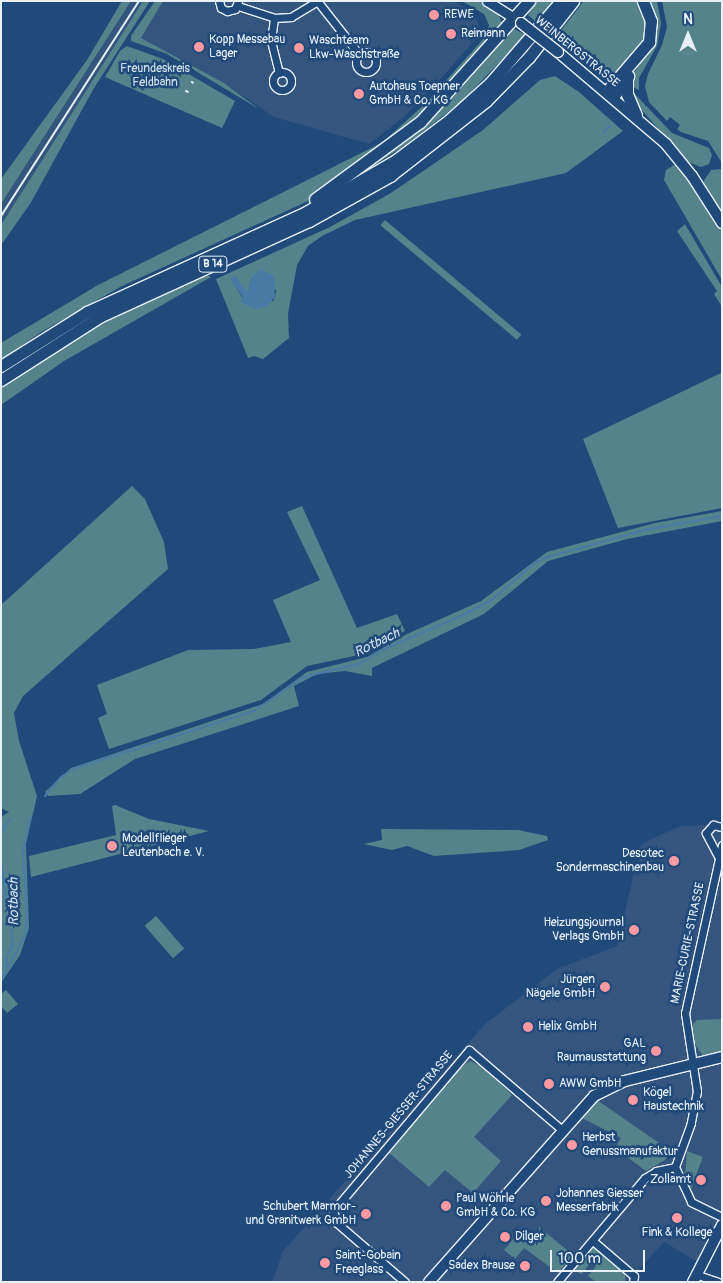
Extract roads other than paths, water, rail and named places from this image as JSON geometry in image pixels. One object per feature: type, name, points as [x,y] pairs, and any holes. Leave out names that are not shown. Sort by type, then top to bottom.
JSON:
[{"type":"highway","points":[[306,212],[315,200],[387,149],[425,117],[517,20],[529,1]]},
{"type":"highway","name":"B 14","points":[[1,366],[109,301],[306,212],[396,160],[449,120],[515,57],[561,1]]},
{"type":"highway","name":"B 14","points":[[1,380],[99,317],[309,221],[390,176],[486,101],[563,15],[573,1]]},
{"type":"highway","points":[[563,15],[580,1]]},
{"type":"highway","points":[[610,94],[627,78],[651,36],[651,21],[643,2]]},
{"type":"highway","points":[[610,94],[641,54]]},
{"type":"highway","points":[[627,78],[627,94],[636,115]]},
{"type":"main road","name":"WEINBERGSTRASSE","points":[[517,20],[647,125],[683,164],[722,223]]},
{"type":"main road","points":[[430,1282],[587,1102],[614,1084],[722,1057]]},
{"type":"main road","points":[[695,1278],[722,1224]]},
{"type":"street","points":[[219,1],[221,8],[227,12],[238,4],[274,18],[291,17],[318,2],[359,54]]},
{"type":"street","name":"WEINBERGSTRASSE","points":[[487,1],[517,20]]},
{"type":"street","points":[[274,18],[272,49],[278,72]]},
{"type":"street","points":[[718,856],[706,833],[713,825],[722,827]]},
{"type":"street","name":"MARIE-CURIE-STRASSE","points":[[675,1167],[696,1104],[694,1064],[685,1013],[718,856],[722,845]]},
{"type":"street","name":"JOHANNES-GIESSER-STRASSE","points":[[405,1282],[337,1223],[334,1211],[469,1050],[562,1130]]},
{"type":"street","points":[[557,1282],[645,1178],[656,1171],[675,1167],[691,1202],[722,1217]]},
{"type":"street","points":[[593,1241],[634,1276],[632,1282]]},
{"type":"street","points":[[695,1278],[718,1282]]},
{"type":"waterway","points":[[604,132],[609,126]]},
{"type":"waterway","name":"Rotbach","points":[[45,796],[61,777],[76,768],[254,711],[304,677],[359,664],[387,648],[461,616],[489,602],[536,562],[548,557],[645,530],[722,516]]},
{"type":"waterway","name":"Rotbach","points":[[1,981],[25,935],[27,918],[23,851],[31,817]]},
{"type":"waterway","points":[[1,832],[10,819]]},
{"type":"waterway","points":[[1,862],[13,944],[6,959],[7,971]]},
{"type":"railway","points":[[1,216],[139,1]]},
{"type":"place","name":"REWE","points":[[434,15]]},
{"type":"place","name":"Reimann","points":[[451,34]]},
{"type":"place","name":"Kopp Messebau Lager","points":[[199,47]]},
{"type":"place","name":"Waschteam Lkw-Waschstraße","points":[[299,48]]},
{"type":"place","name":"Autohaus Toepner GmbH & Co. KG","points":[[359,94]]},
{"type":"place","name":"Modellflieger Leutenbach e. V.","points":[[112,846]]},
{"type":"place","name":"Desotec Sondermaschinenbau","points":[[674,861]]},
{"type":"place","name":"Heizungsjournal Verlags GmbH","points":[[634,930]]},
{"type":"place","name":"Jürgen Nägele GmbH","points":[[605,987]]},
{"type":"place","name":"Helix GmbH","points":[[528,1027]]},
{"type":"place","name":"GAL Raumausstattung","points":[[656,1051]]},
{"type":"place","name":"AWW GmbH","points":[[549,1084]]},
{"type":"place","name":"Kögel Haustechnik","points":[[633,1100]]},
{"type":"place","name":"Herbst Genussmanufaktur","points":[[572,1145]]},
{"type":"place","name":"Zollamt","points":[[701,1180]]},
{"type":"place","name":"Johannes Giesser Messerfabrik","points":[[546,1201]]},
{"type":"place","name":"Paul Wöhrle GmbH & Co. KG","points":[[446,1206]]},
{"type":"place","name":"Schubert Marmor- und Granitwerk GmbH","points":[[366,1214]]},
{"type":"place","name":"Fink & Kollege","points":[[677,1218]]},
{"type":"place","name":"Dilger","points":[[505,1237]]},
{"type":"place","name":"Saint-Gobain Freeglass","points":[[325,1263]]},
{"type":"place","name":"Sadex Brause","points":[[525,1266]]},
{"type":"park label","name":"Freundeskreis Feldbahn","points":[[155,76]]}]
